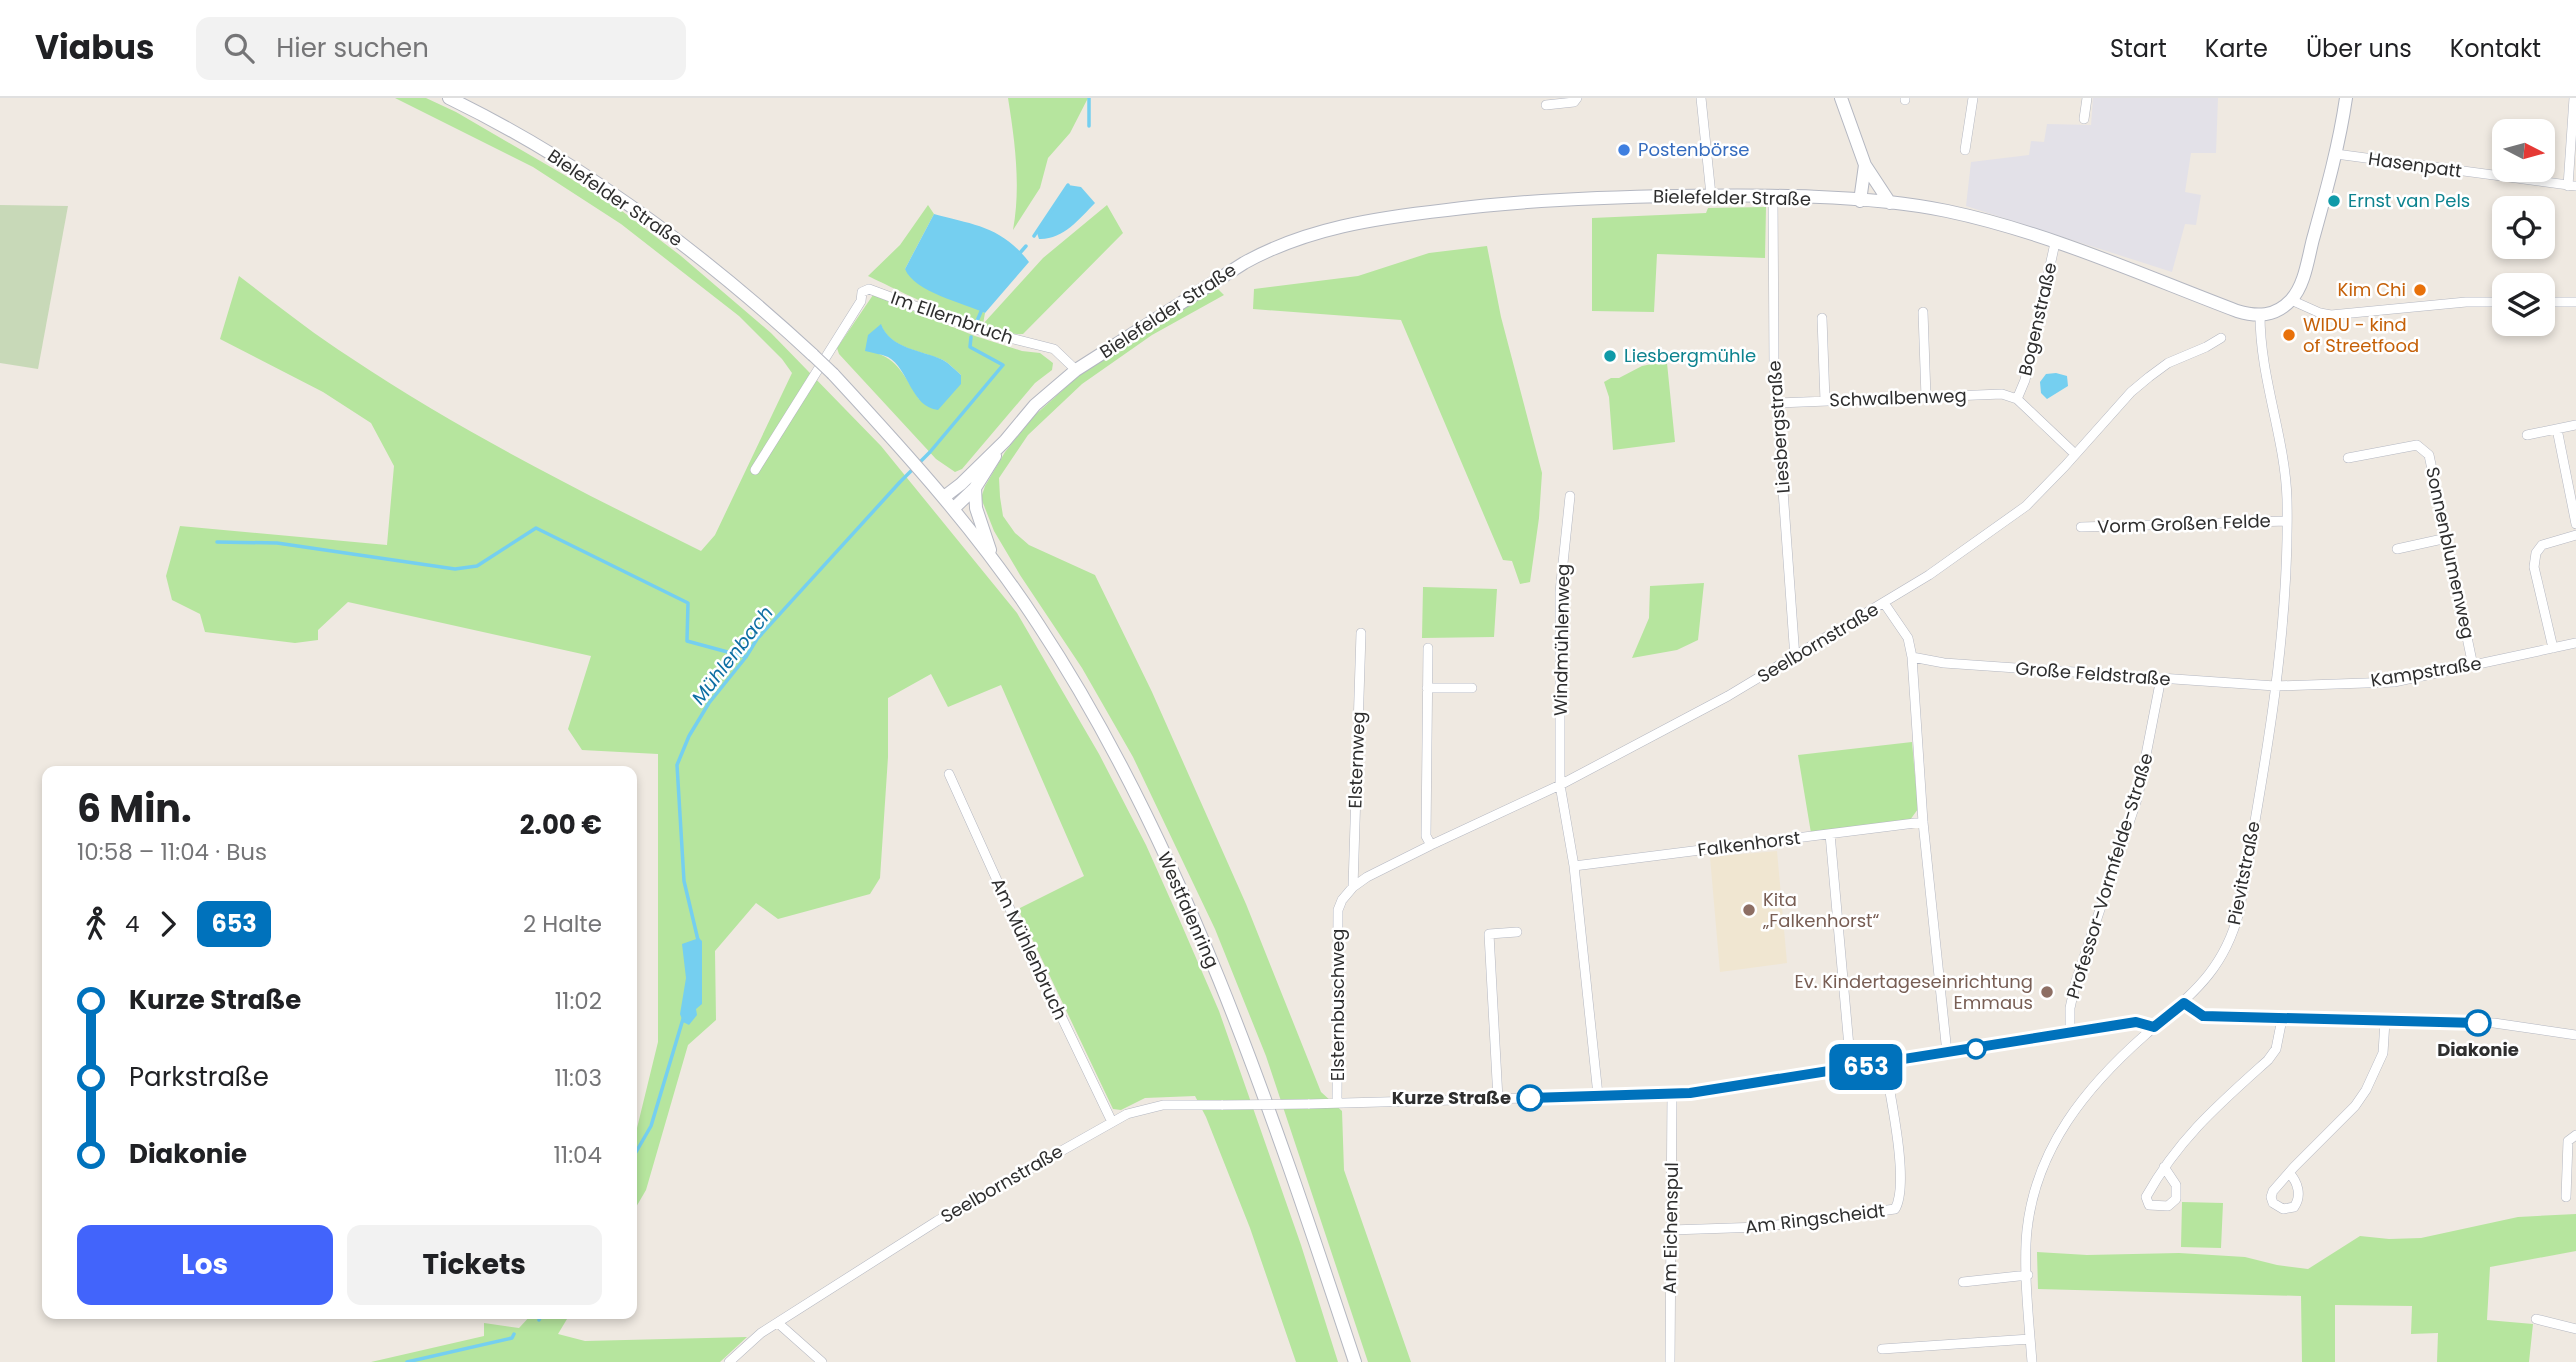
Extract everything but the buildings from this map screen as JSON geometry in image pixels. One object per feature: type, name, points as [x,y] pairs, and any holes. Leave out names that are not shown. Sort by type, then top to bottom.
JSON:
[{"type":"main road","name":"Bielefelder Straße","points":[[449,98],[555,157],[658,226],[721,274],[833,374],[944,497],[1004,441],[1035,405],[1076,370],[1244,263],[1272,247],[1304,235],[1386,217],[1490,204],[1575,198],[1711,195],[1890,203],[1946,211],[2055,243],[2237,311],[2260,315]]},
{"type":"main road","points":[[1841,98],[1865,165],[1890,203]]},
{"type":"main road","points":[[2260,315],[2276,311],[2291,300],[2304,273],[2336,154],[2346,98]]},
{"type":"main road","points":[[1860,201],[1865,165]]},
{"type":"main road","name":"Bielefelder Straße","points":[[953,509],[975,488],[1004,441]]},
{"type":"main road","points":[[975,488],[976,508],[992,557]]},
{"type":"main road","name":"Westfalenring","points":[[944,497],[992,557],[1038,624],[1095,719],[1177,883],[1224,992],[1257,1078],[1355,1362]]},
{"type":"street","points":[[1546,105],[1574,102],[1577,98]]},
{"type":"street","points":[[1701,98],[1711,195]]},
{"type":"street","points":[[1965,150],[1973,98]]},
{"type":"street","points":[[2084,119],[2087,98]]},
{"type":"street","points":[[2572,186],[2574,98]]},
{"type":"street","name":"Hasenpatt","points":[[2336,154],[2572,186]]},
{"type":"street","name":"Liesbergstraße","points":[[1773,197],[1774,365],[1795,658]]},
{"type":"street","name":"Bogenstraße","points":[[2055,243],[2025,380],[2017,399],[2075,454]]},
{"type":"street","name":"Im Ellernbruch","points":[[755,470],[860,300],[862,292],[869,289],[982,331],[1054,349],[1076,370]]},
{"type":"street","points":[[2291,300],[2320,313],[2331,314],[2492,302]]},
{"type":"street","points":[[2555,302],[2576,302]]},
{"type":"street","points":[[1923,312],[1926,397]]},
{"type":"street","name":"Pievitstraße","points":[[2032,1362],[2027,1231],[2031,1209],[2055,1139],[2096,1081],[2184,1003],[2214,970],[2235,929],[2248,865],[2284,622],[2287,521],[2284,472],[2260,342],[2260,315]]},
{"type":"street","points":[[1822,318],[1825,401]]},
{"type":"street","name":"Seelbornstraße","points":[[1367,877],[1560,785],[1728,696],[1884,603],[1942,566],[2026,506],[2131,392],[2149,377],[2168,363],[2221,338]]},
{"type":"street","name":"Schwalbenweg","points":[[1778,403],[2002,394],[2017,399]]},
{"type":"street","points":[[2527,435],[2576,425]]},
{"type":"street","points":[[2557,429],[2576,524]]},
{"type":"street","name":"Sonnenblumenweg","points":[[2348,458],[2417,445],[2429,455],[2473,666]]},
{"type":"street","name":"Windmühlenweg","points":[[1560,785],[1560,592],[1570,496]]},
{"type":"street","name":"Vorm Großen Felde","points":[[2081,527],[2287,521]]},
{"type":"street","points":[[2553,648],[2535,560],[2542,545],[2576,535]]},
{"type":"street","points":[[2397,550],[2447,538]]},
{"type":"street","points":[[1884,603],[1908,638],[1912,657],[1923,822],[1947,1053]]},
{"type":"street","name":"Elsternweg","points":[[1353,887],[1361,633]]},
{"type":"street","name":"Kampstraße","points":[[2275,686],[2394,682],[2576,643]]},
{"type":"street","points":[[1428,648],[1426,836],[1431,845]]},
{"type":"street","name":"Große Feldstraße","points":[[1912,657],[1944,663],[2275,686]]},
{"type":"street","name":"Professor-Vormfelde-Straße","points":[[2070,1033],[2070,1008],[2076,981],[2138,796],[2161,678]]},
{"type":"street","points":[[1427,688],[1472,688]]},
{"type":"street","name":"Am Mühlenbruch","points":[[949,774],[1112,1122]]},
{"type":"street","points":[[1560,785],[1574,866],[1598,1096]]},
{"type":"street","name":"Falkenhorst","points":[[1574,866],[1923,822]]},
{"type":"street","points":[[1830,834],[1851,1069]]},
{"type":"street","name":"Elsternbuschweg","points":[[1337,1102],[1338,910],[1342,900],[1353,887],[1367,877]]},
{"type":"street","points":[[1499,1098],[1489,934],[1517,932]]},
{"type":"street","points":[[2184,1003],[2203,1016],[2494,1023],[2576,1035]]},
{"type":"street","points":[[2164,1167],[2201,1119],[2268,1060],[2276,1049],[2282,1019]]},
{"type":"street","points":[[2288,1173],[2355,1106],[2366,1090],[2383,1053],[2385,1021]]},
{"type":"street","name":"Seelbornstraße","points":[[729,1362],[761,1333],[937,1221],[1112,1122],[1142,1109],[1163,1105],[1308,1104],[1672,1094],[1851,1069],[2136,1022],[2154,1027]]},
{"type":"street","name":"Am Ringscheidt","points":[[1671,1230],[1761,1227],[1895,1209],[1900,1199],[1900,1159],[1885,1063]]},
{"type":"street","name":"Am Eichenspul","points":[[1670,1362],[1672,1094]]},
{"type":"street","points":[[2566,1197],[2568,1142],[2576,1135]]},
{"type":"street","points":[[1963,1282],[2028,1275]]},
{"type":"street","points":[[2536,1319],[2576,1329]]},
{"type":"street","points":[[778,1323],[822,1362]]},
{"type":"street","points":[[1882,1349],[2030,1339]]},
{"type":"shaded area","points":[[2093,98],[2218,98],[2216,153],[2191,153],[2185,192],[2201,195],[2196,225],[2185,224],[2172,272],[1966,206],[1971,162],[2029,155],[2031,141],[2044,142],[2047,124],[2091,125]]},
{"type":"shaded area","name":"Kita „Falkenhorst“","points":[[1777,851],[1787,963],[1720,972],[1710,857]]},
{"type":"green space","points":[[395,98],[426,98],[456,112],[622,211],[681,256],[771,333],[881,446],[1017,613],[1099,754],[1146,845],[1219,1011],[1301,1245],[1338,1362],[1296,1362],[1250,1228],[1195,1096],[1145,1098],[1121,1110],[1113,1109],[1018,909],[1084,876],[1001,685],[948,707],[931,674],[888,698],[888,757],[880,878],[870,894],[778,919],[756,903],[715,951],[716,1020],[688,1045],[646,1190],[637,1205],[637,1128],[658,1042],[658,754],[582,750],[568,729],[591,656],[348,602],[318,630],[318,640],[295,643],[205,632],[200,614],[172,600],[166,576],[180,526],[387,545],[394,466],[371,423],[323,392],[220,339],[239,276],[294,318],[393,385],[567,484],[701,551],[715,535],[792,373],[782,359],[739,316],[621,224],[533,167]]},
{"type":"green space","points":[[1008,98],[1088,98],[1070,133],[1048,158],[1040,188],[1013,230],[1017,180]]},
{"type":"green space","points":[[0,205],[68,206],[38,369],[0,363]]},
{"type":"green space","points":[[928,205],[934,214],[905,269],[985,313],[983,324],[1043,258],[1107,205],[1123,233],[1023,334],[1008,333],[968,321],[868,276],[900,245]]},
{"type":"green space","points":[[1766,207],[1765,258],[1657,254],[1654,312],[1592,311],[1592,218],[1706,213],[1708,208]]},
{"type":"green space","points":[[1487,246],[1501,317],[1542,473],[1530,582],[1520,584],[1512,561],[1503,560],[1401,320],[1253,309],[1254,289],[1358,276],[1429,253]]},
{"type":"green space","points":[[1217,288],[1224,295],[1152,335],[1082,384],[1028,435],[999,478],[1003,516],[1015,533],[1029,545],[1095,575],[1152,692],[1246,904],[1321,1092],[1342,1111],[1344,1170],[1411,1362],[1368,1362],[1266,1056],[1215,929],[1133,757],[1082,668],[994,531],[981,498],[1005,452],[1034,416],[1085,370]]},
{"type":"green space","points":[[873,295],[975,336],[1022,351],[1040,353],[1053,363],[1052,370],[1035,383],[962,469],[955,472],[936,459],[839,354],[837,348]],"holes":[[[881,325],[885,333],[899,344],[943,360],[961,375],[919,399],[898,367],[879,354]]]},
{"type":"green space","points":[[1667,363],[1675,442],[1613,450],[1609,397],[1604,382],[1619,378],[1642,366]]},
{"type":"green space","points":[[1704,583],[1698,640],[1677,650],[1632,658],[1649,618],[1650,586]]},
{"type":"green space","points":[[1423,587],[1497,589],[1494,637],[1422,638]]},
{"type":"green space","points":[[1912,742],[1918,809],[1910,820],[1811,833],[1798,755]]},
{"type":"green space","points":[[2182,1202],[2223,1203],[2221,1248],[2181,1247]]},
{"type":"green space","points":[[2576,1214],[2576,1251],[2490,1267],[2487,1320],[2533,1324],[2529,1362],[2437,1362],[2438,1333],[2411,1334],[2412,1306],[2335,1305],[2335,1362],[2302,1362],[2301,1296],[2038,1289],[2037,1252],[2087,1255],[2179,1253],[2245,1257],[2308,1269],[2360,1236],[2421,1238],[2518,1217]]},
{"type":"green space","points":[[527,1319],[567,1319],[558,1334],[585,1341],[747,1337],[720,1362],[371,1362],[484,1336],[484,1323],[519,1328]]},
{"type":"water","points":[[1068,185],[1081,187],[1095,203],[1063,232],[1039,239],[1037,233]]},
{"type":"water","points":[[934,214],[997,234],[1019,250],[1029,262],[985,313],[940,296],[918,284],[905,269]]},
{"type":"water","points":[[881,324],[885,332],[899,344],[943,360],[961,375],[961,384],[938,410],[922,402],[901,370],[888,357],[865,351],[868,335]]},
{"type":"water","points":[[2046,374],[2067,376],[2068,386],[2047,399],[2041,393],[2040,382]]},
{"type":"water","points":[[699,938],[702,941],[702,1004],[696,1009],[697,1015],[689,1025],[683,1022],[680,1014],[686,978],[682,944]]},
{"type":"waterway","name":"Mühlenbach","points":[[1089,98],[1089,126]]},
{"type":"waterway","name":"Mühlenbach","points":[[1034,236],[1068,185]]},
{"type":"waterway","name":"Mühlenbach","points":[[1019,254],[1026,246]]},
{"type":"waterway","name":"Mühlenbach","points":[[977,321],[983,307]]},
{"type":"waterway","name":"Mühlenbach","points":[[698,940],[684,881],[677,765],[689,736],[709,703],[757,639],[930,452],[1003,365],[970,347],[971,337]]},
{"type":"waterway","points":[[217,542],[277,543],[455,569],[477,566],[536,528],[688,603],[687,641],[746,657]]},
{"type":"waterway","name":"Mühlenbach","points":[[637,1150],[651,1126],[683,1019]]},
{"type":"waterway","name":"Mühlenbach","points":[[407,1362],[512,1338],[514,1334]]},
{"type":"bus line","name":"653","points":[[1530,1098],[1690,1093],[2136,1022],[2154,1027],[2184,1003],[2203,1016],[2478,1023]]},
{"type":"place","name":"Postenbörse","points":[[1624,150]]},
{"type":"place","name":"Ernst van Pels","points":[[2334,201]]},
{"type":"place","name":"Kim Chi","points":[[2420,290]]},
{"type":"place","name":"WIDU - kind of Streetfood","points":[[2289,335]]},
{"type":"place","name":"Liesbergmühle","points":[[1610,356]]},
{"type":"place","name":"Kita „Falkenhorst“","points":[[1749,910]]},
{"type":"place","name":"Ev. Kindertageseinrichtung Emmaus","points":[[2047,992]]},
{"type":"place","name":"Diakonie","points":[[2478,1023]]},
{"type":"place","name":"Kurze Straße","points":[[1530,1098]]}]
